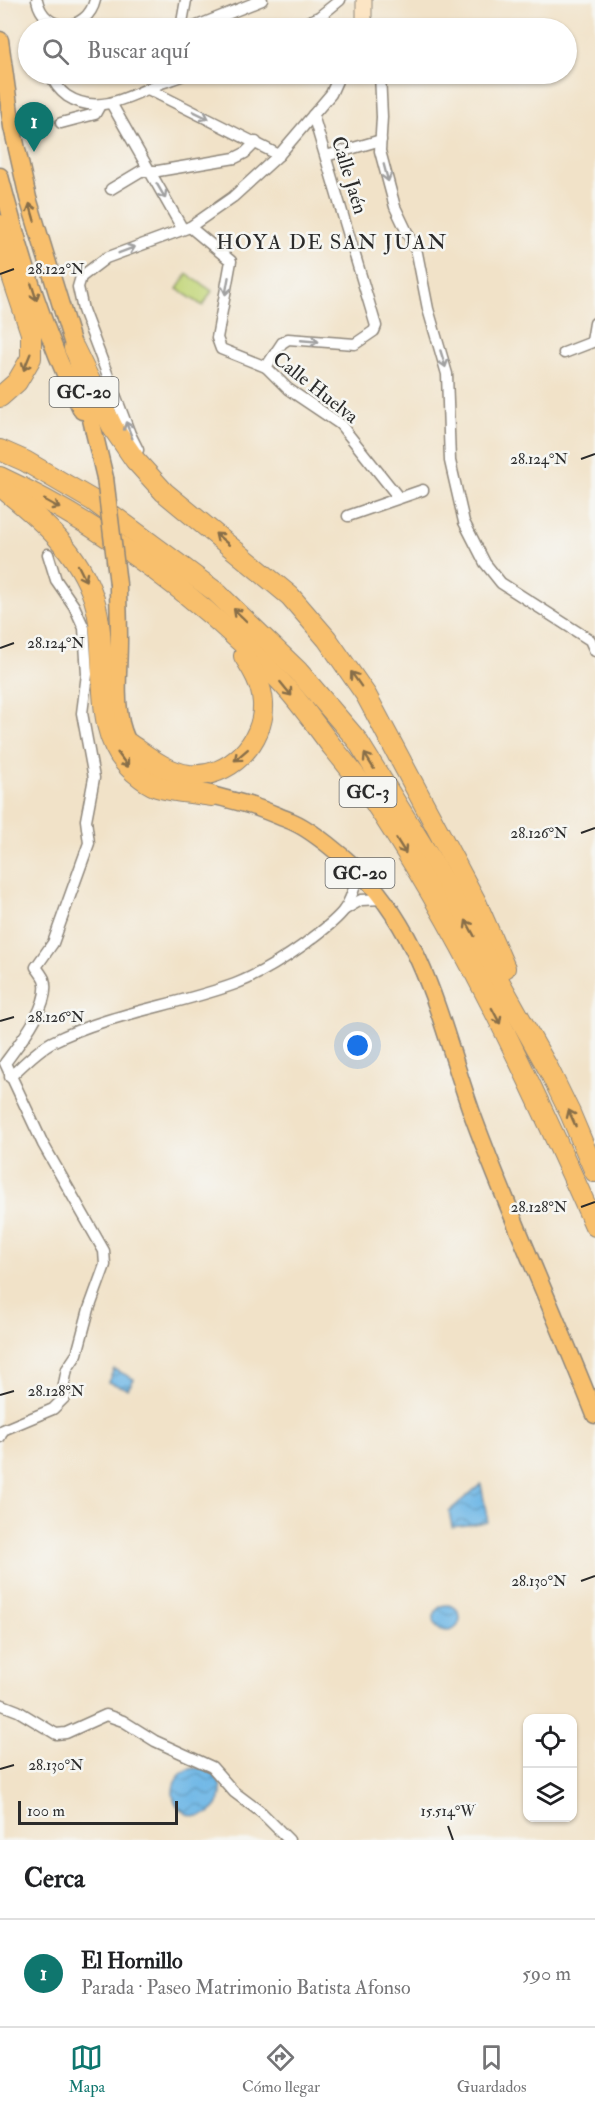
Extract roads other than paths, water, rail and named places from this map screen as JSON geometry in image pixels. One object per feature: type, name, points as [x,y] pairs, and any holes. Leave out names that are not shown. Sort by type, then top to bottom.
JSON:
[{"type":"highway","points":[[0,225],[9,267],[31,333],[31,358],[17,382],[0,397]]},
{"type":"highway","points":[[74,348],[118,436],[135,460],[164,492],[290,596],[327,639],[366,694],[476,902],[549,1070]]},
{"type":"highway","name":"GC-3","points":[[0,450],[25,461],[92,500],[216,592],[298,671],[357,740],[430,858],[549,1070],[595,1172]]},
{"type":"highway","name":"GC-3","points":[[0,477],[84,522],[169,579],[282,682],[369,793],[432,896],[500,1023],[595,1226]]},
{"type":"highway","points":[[0,486],[54,531],[74,556],[94,598],[100,621],[105,718],[118,756],[144,781],[156,787],[211,796]]},
{"type":"highway","points":[[128,743],[163,766],[190,775],[222,769],[248,749],[262,719],[263,703],[260,685],[253,670],[225,629]]},
{"type":"main road","name":"GC-20","points":[[0,40],[12,127],[28,198],[74,348],[105,478],[118,584],[117,693],[128,743],[148,768],[173,783],[251,806],[294,822],[335,851],[359,872],[383,899],[412,945],[433,991],[477,1127],[595,1415]]},
{"type":"main road","name":"GC-20","points":[[0,176],[36,301],[70,386],[94,436]]},
{"type":"street","points":[[37,0],[43,15],[47,18]]},
{"type":"street","points":[[86,18],[95,0]]},
{"type":"street","points":[[183,18],[186,0]]},
{"type":"street","points":[[217,18],[262,0]]},
{"type":"street","points":[[317,18],[340,0]]},
{"type":"street","points":[[364,0],[365,18]]},
{"type":"street","points":[[55,84],[64,94],[76,101],[100,105],[111,103],[159,84]]},
{"type":"street","points":[[162,96],[170,84]]},
{"type":"street","points":[[154,482],[130,434],[83,310],[78,286],[81,278],[106,258],[186,227],[233,197],[279,155],[331,94],[335,84]]},
{"type":"street","points":[[380,84],[380,152],[395,207],[417,253],[428,309],[447,374],[450,461],[464,522],[485,563],[501,583],[590,640],[595,651]]},
{"type":"street","points":[[148,89],[279,155]]},
{"type":"street","points":[[111,103],[149,171],[186,227]]},
{"type":"street","points":[[62,123],[95,114],[100,105]]},
{"type":"street","name":"Calle Jaén","points":[[266,367],[282,343],[288,339],[355,344],[374,331],[376,326],[313,115]]},
{"type":"street","points":[[326,156],[381,140]]},
{"type":"street","points":[[111,189],[141,171],[235,158],[245,153],[256,142]]},
{"type":"street","name":"Calle Huelva","points":[[186,227],[231,261],[217,338],[221,349],[266,367],[288,389],[340,424],[399,498]]},
{"type":"street","points":[[564,353],[594,341],[595,323]]},
{"type":"street","points":[[348,516],[423,490]]},
{"type":"street","points":[[0,1437],[3,1430],[53,1409],[65,1397],[64,1384],[67,1370],[77,1354],[89,1309],[105,1265],[104,1251],[43,1144],[5,1063],[29,1032],[45,995],[44,980],[36,967],[53,943],[89,843],[86,820],[94,778],[82,713],[87,674],[84,628],[74,606],[56,580],[48,554]]},
{"type":"street","points":[[10,1077],[50,1043],[77,1031],[154,1006],[236,984],[273,965],[322,931],[343,910],[352,895],[359,872]]},
{"type":"street","points":[[343,910],[361,900],[383,899]]},
{"type":"street","points":[[0,1704],[18,1711],[56,1734],[66,1733],[106,1715],[123,1721],[155,1741],[212,1767],[234,1792],[262,1813],[289,1840]]},
{"type":"water","points":[[114,1369],[134,1379],[128,1389],[108,1382]]},
{"type":"water","points":[[481,1484],[488,1522],[452,1527],[449,1511]]},
{"type":"water","points":[[447,1605],[456,1609],[460,1618],[456,1627],[447,1631],[438,1627],[434,1618],[438,1609]]},
{"type":"water","points":[[197,1768],[214,1775],[221,1792],[214,1809],[197,1816],[180,1809],[173,1792],[180,1775]]},
{"type":"place","name":"El Hornillo","points":[[34,152]]},
{"type":"district","name":"HOYA DE SAN JUAN","points":[[332,242]]}]
